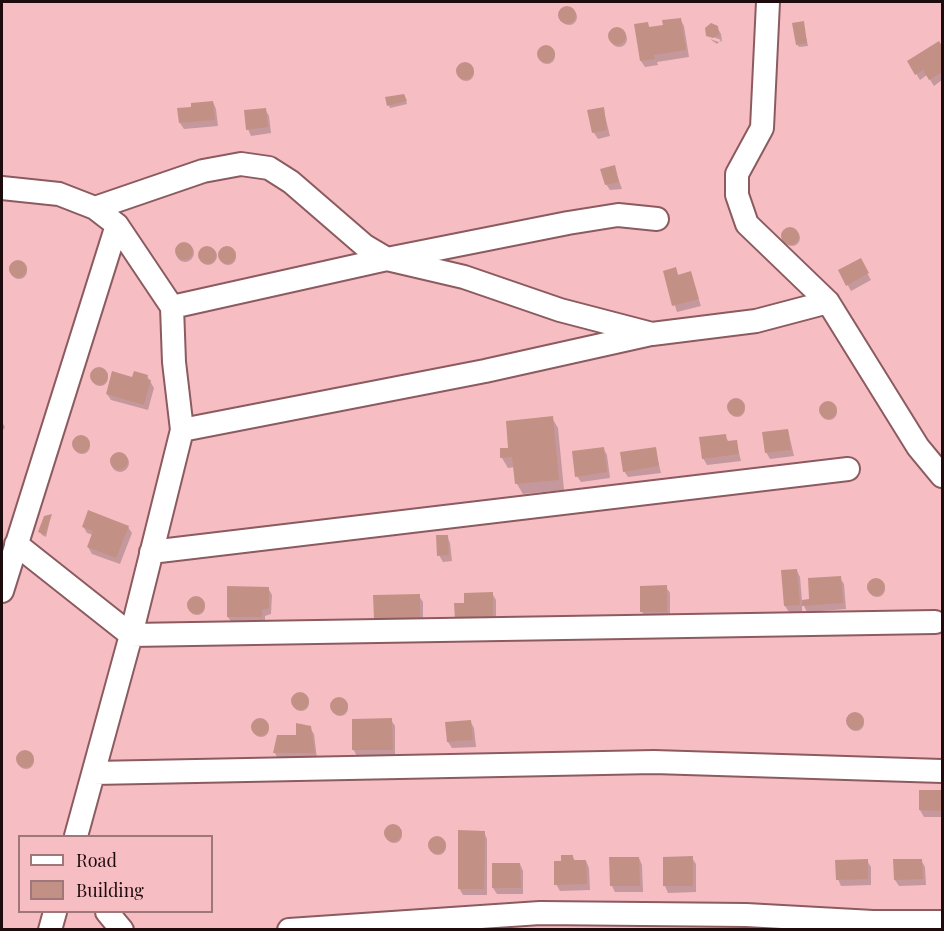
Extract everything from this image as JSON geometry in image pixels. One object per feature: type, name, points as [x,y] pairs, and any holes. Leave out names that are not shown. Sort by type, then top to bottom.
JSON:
[{"type":"street","points":[[768,2],[762,128],[737,174],[737,195],[747,224],[828,302],[918,447],[942,476]]},
{"type":"street","points":[[95,208],[203,171],[241,164],[269,168],[291,182],[365,246],[387,259],[464,277],[560,310],[652,334]]},
{"type":"street","points":[[2,188],[59,194],[95,208],[117,225],[172,307],[174,362],[182,430],[131,635],[77,835]]},
{"type":"street","points":[[172,307],[387,259],[618,215],[657,219]]},
{"type":"street","points":[[2,591],[117,225]]},
{"type":"street","points":[[182,430],[485,371],[652,334],[756,321],[828,302]]},
{"type":"street","points":[[151,552],[848,469]]},
{"type":"street","points":[[16,544],[131,635],[935,622]]},
{"type":"street","points":[[94,772],[654,762],[942,771]]},
{"type":"street","points":[[82,814],[87,835]]},
{"type":"street","points":[[50,930],[55,913]]},
{"type":"street","points":[[108,913],[122,930]]},
{"type":"street","points":[[289,930],[540,913],[746,915],[873,922],[942,922]]},
{"type":"building","points":[[567,6],[573,9],[576,15],[573,21],[567,24],[561,21],[558,15],[561,9]]},
{"type":"building","points":[[681,18],[686,50],[654,55],[655,59],[640,61],[634,24],[648,22],[649,27],[663,25],[662,20]]},
{"type":"building","points":[[804,21],[807,43],[796,45],[792,23]]},
{"type":"building","points":[[711,23],[718,26],[719,34],[713,38],[706,36],[705,28]]},
{"type":"building","points":[[617,27],[623,30],[626,36],[623,42],[617,45],[611,42],[608,36],[611,30]]},
{"type":"building","points":[[939,41],[942,46],[942,72],[929,80],[923,70],[915,75],[907,61]]},
{"type":"building","points":[[546,45],[552,48],[555,54],[552,60],[546,63],[540,60],[537,54],[540,48]]},
{"type":"building","points":[[461,62],[469,62],[474,67],[472,78],[461,80],[456,75],[456,67]]},
{"type":"building","points":[[404,94],[407,101],[387,106],[385,97]]},
{"type":"building","points":[[213,101],[215,120],[179,123],[177,108],[191,107],[191,103]]},
{"type":"building","points":[[604,107],[607,130],[592,133],[587,110]]},
{"type":"building","points":[[266,108],[268,127],[246,130],[244,110]]},
{"type":"building","points":[[615,165],[619,182],[605,185],[600,169]]},
{"type":"building","points":[[790,227],[796,230],[799,236],[796,242],[790,245],[784,242],[781,236],[784,230]]},
{"type":"building","points":[[180,242],[188,242],[193,247],[191,258],[180,260],[175,255],[175,247]]},
{"type":"building","points":[[203,246],[211,246],[216,251],[214,262],[203,264],[198,259],[198,251]]},
{"type":"building","points":[[223,246],[231,246],[236,251],[234,262],[223,264],[218,259],[218,251]]},
{"type":"building","points":[[861,258],[869,273],[846,286],[838,270]]},
{"type":"building","points":[[18,260],[24,263],[27,269],[24,275],[18,278],[12,275],[9,269],[12,263]]},
{"type":"building","points":[[676,267],[678,275],[691,271],[699,299],[672,306],[663,271]]},
{"type":"building","points":[[99,367],[105,370],[108,376],[105,382],[99,385],[93,382],[90,376],[93,370]]},
{"type":"building","points":[[112,371],[132,377],[134,371],[148,375],[147,379],[151,380],[144,405],[106,394]]},
{"type":"building","points":[[736,398],[742,401],[745,407],[742,413],[736,416],[730,413],[727,407],[730,401]]},
{"type":"building","points":[[824,401],[832,401],[837,406],[835,417],[824,419],[819,414],[819,406]]},
{"type":"building","points":[[553,416],[559,480],[515,484],[512,457],[500,458],[500,448],[508,448],[506,421]]},
{"type":"building","points":[[788,429],[791,450],[765,453],[762,432]]},
{"type":"building","points":[[726,434],[727,441],[737,440],[739,454],[702,459],[699,437]]},
{"type":"building","points":[[81,435],[87,438],[90,444],[87,450],[81,453],[75,450],[72,444],[75,438]]},
{"type":"building","points":[[604,447],[607,472],[575,477],[572,451]]},
{"type":"building","points":[[656,447],[659,466],[623,472],[620,452]]},
{"type":"building","points":[[115,452],[123,452],[128,457],[126,468],[115,470],[110,465],[110,457]]},
{"type":"building","points":[[88,510],[129,526],[116,558],[87,547],[93,531],[82,527]]},
{"type":"building","points":[[52,514],[45,535],[38,532],[44,516]]},
{"type":"building","points":[[436,535],[448,535],[449,555],[437,556]]},
{"type":"building","points":[[797,569],[800,605],[784,606],[781,570]]},
{"type":"building","points":[[841,576],[843,603],[802,606],[802,600],[809,599],[808,578]]},
{"type":"building","points":[[876,578],[882,581],[885,587],[882,593],[876,596],[870,593],[867,587],[870,581]]},
{"type":"building","points":[[667,585],[667,612],[640,612],[640,586]]},
{"type":"building","points":[[227,586],[269,587],[269,608],[262,610],[262,617],[227,617]]},
{"type":"building","points":[[493,592],[493,620],[455,621],[454,603],[464,603],[464,593]]},
{"type":"building","points":[[420,594],[420,618],[374,619],[373,595]]},
{"type":"building","points":[[196,596],[202,599],[205,605],[202,611],[196,614],[190,611],[187,605],[190,599]]},
{"type":"building","points":[[300,692],[306,695],[309,701],[306,707],[300,710],[294,707],[291,701],[294,695]]},
{"type":"building","points":[[339,697],[345,700],[348,706],[345,712],[339,715],[333,712],[330,706],[333,700]]},
{"type":"building","points":[[855,712],[861,715],[864,721],[861,727],[855,730],[849,727],[846,721],[849,715]]},
{"type":"building","points":[[260,718],[266,721],[269,727],[266,733],[260,736],[254,733],[251,727],[254,721]]},
{"type":"building","points":[[392,718],[393,750],[352,750],[352,719]]},
{"type":"building","points":[[471,720],[473,740],[447,742],[445,722]]},
{"type":"building","points":[[296,723],[311,726],[315,753],[273,753],[277,735],[296,735]]},
{"type":"building","points":[[25,750],[31,753],[34,759],[31,765],[25,768],[19,765],[16,759],[19,753]]},
{"type":"building","points":[[919,790],[942,790],[942,811],[919,810]]},
{"type":"building","points":[[393,824],[399,827],[402,833],[399,839],[393,842],[387,839],[384,833],[387,827]]},
{"type":"building","points":[[458,830],[485,831],[484,889],[458,889]]},
{"type":"building","points":[[437,836],[443,839],[446,845],[443,851],[437,854],[431,851],[428,845],[431,839]]},
{"type":"building","points":[[561,855],[573,855],[573,860],[586,860],[587,884],[554,885],[554,861],[561,861]]},
{"type":"building","points":[[693,856],[693,886],[663,886],[663,857]]},
{"type":"building","points":[[609,857],[639,857],[640,886],[610,886]]},
{"type":"building","points":[[868,859],[868,879],[836,880],[835,860]]},
{"type":"building","points":[[893,859],[922,859],[923,879],[894,880]]},
{"type":"building","points":[[492,863],[520,863],[521,888],[492,888]]}]
